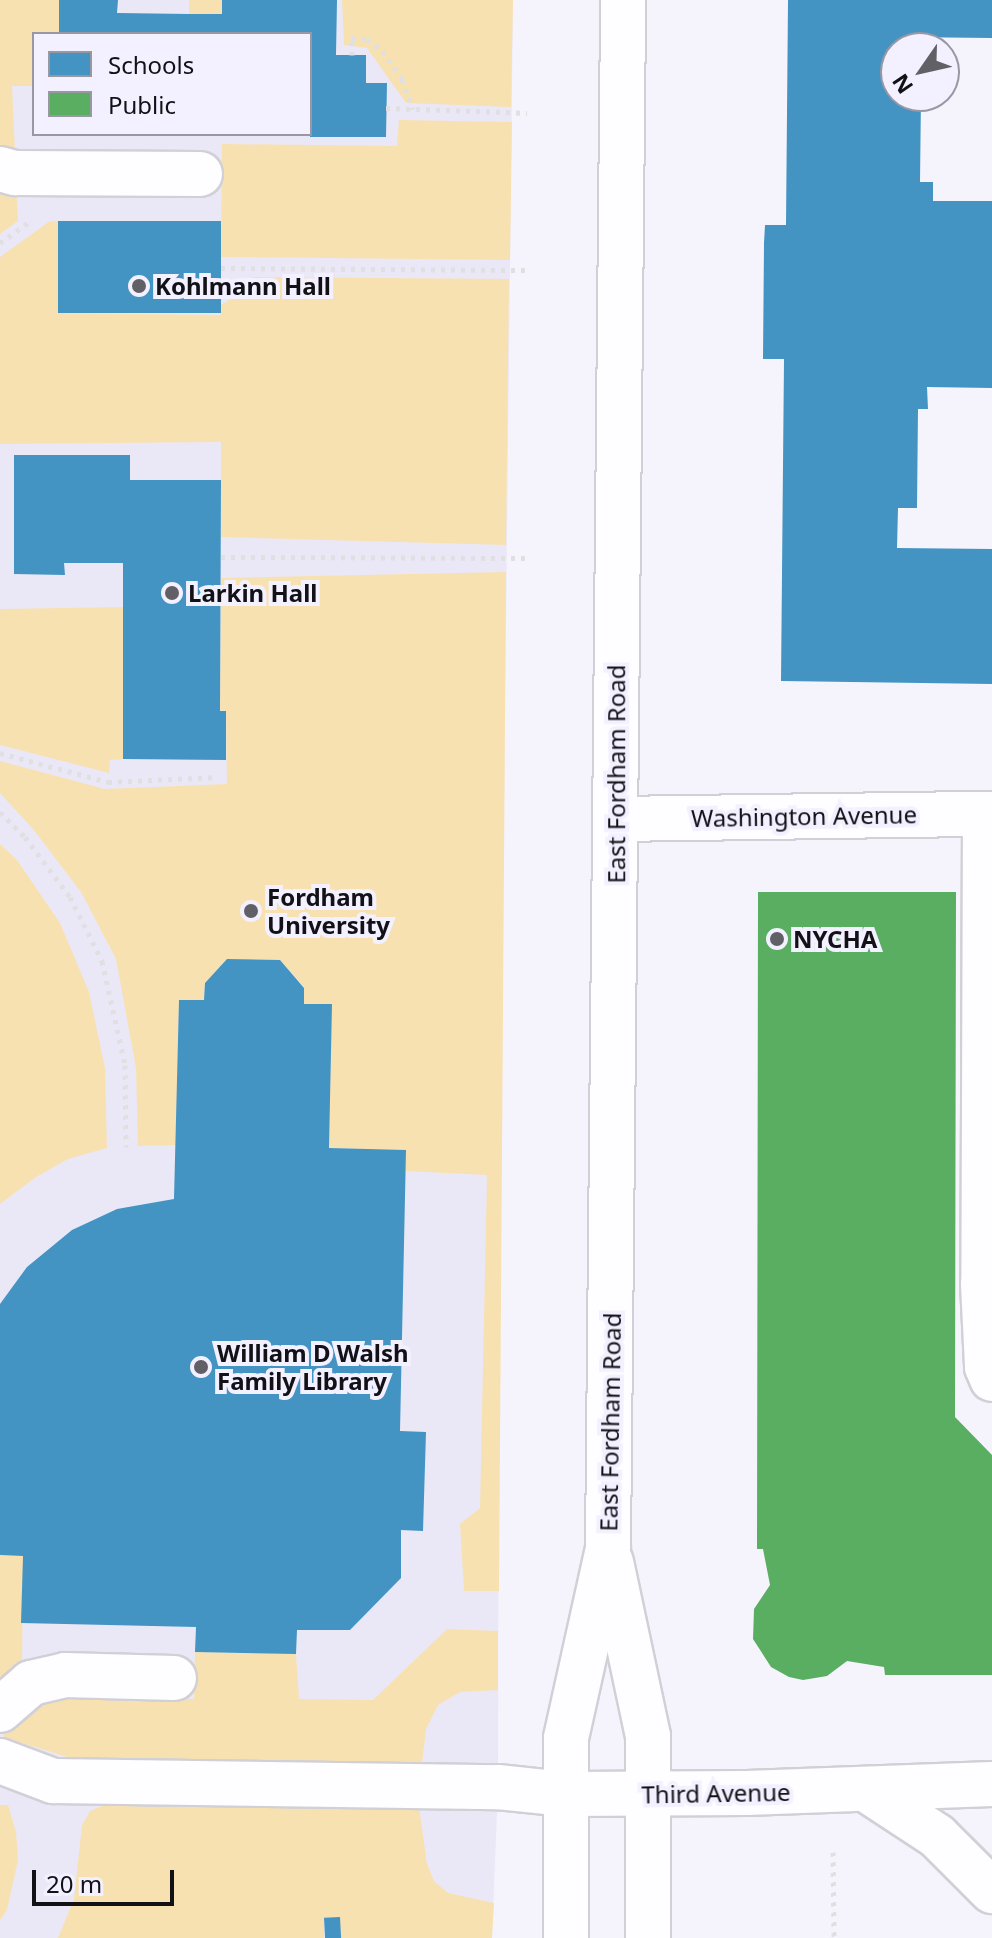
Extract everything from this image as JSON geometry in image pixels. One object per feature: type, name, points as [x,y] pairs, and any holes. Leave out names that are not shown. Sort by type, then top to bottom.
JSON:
[{"type":"main road","name":"East Fordham Road","points":[[566,1938],[566,1738],[608,1548],[623,0]]},
{"type":"main road","points":[[0,169],[15,173],[200,174]]},
{"type":"main road","name":"Washington Avenue","points":[[615,819],[988,814]]},
{"type":"main road","points":[[988,814],[983,1284],[987,1367],[992,1379]]},
{"type":"main road","name":"East Fordham Road","points":[[608,1548],[648,1736],[648,1938]]},
{"type":"main road","points":[[0,1710],[31,1683],[65,1675],[174,1678]]},
{"type":"main road","points":[[0,1761],[53,1781]]},
{"type":"main road","name":"Third Avenue","points":[[0,1781],[498,1787],[566,1794],[867,1790],[992,1784]]},
{"type":"main road","points":[[867,1790],[937,1836],[989,1881]]},
{"type":"path","points":[[352,55],[352,38],[367,39],[382,51],[402,79],[413,109]]},
{"type":"path","points":[[386,108],[527,113]]},
{"type":"path","points":[[0,243],[30,221]]},
{"type":"path","points":[[221,268],[525,270]]},
{"type":"path","points":[[221,557],[525,558]]},
{"type":"path","points":[[0,753],[108,782],[218,777]]},
{"type":"path","points":[[0,812],[25,837],[70,897],[102,961],[125,1065],[126,1147]]},
{"type":"path","points":[[833,1852],[834,1938]]},
{"type":"shaded area","name":"Fordham University","points":[[0,0],[513,0],[499,1251],[498,1787],[492,1938],[0,1938]]},
{"type":"shaded area","points":[[0,0],[59,0],[59,32],[32,32],[32,86],[12,86],[15,152],[0,151]]},
{"type":"shaded area","points":[[189,0],[222,0],[222,14],[189,14]]},
{"type":"shaded area","points":[[342,0],[513,0],[511,107],[406,103],[367,48],[344,45]]},
{"type":"shaded area","points":[[399,120],[512,122],[510,260],[221,257],[222,144],[397,146]]},
{"type":"shaded area","points":[[0,181],[16,184],[18,221],[0,234]]},
{"type":"shaded area","points":[[50,221],[58,221],[58,313],[220,315],[221,305],[243,291],[253,277],[509,279],[506,545],[221,537],[221,442],[0,444],[0,257]]},
{"type":"shaded area","points":[[506,572],[499,1591],[464,1591],[460,1524],[480,1508],[487,1175],[405,1171],[406,1150],[329,1148],[331,1004],[304,1004],[304,987],[280,960],[227,959],[205,983],[204,1000],[179,1000],[176,1145],[138,1146],[136,1068],[116,959],[81,892],[33,829],[0,793],[0,761],[105,789],[227,784],[226,711],[220,710],[221,578]]},
{"type":"shaded area","points":[[123,607],[123,759],[110,760],[109,773],[0,745],[0,609]]},
{"type":"shaded area","points":[[0,844],[17,860],[60,923],[89,992],[105,1068],[107,1148],[68,1159],[36,1177],[0,1204]]},
{"type":"shaded area","points":[[0,1555],[23,1556],[22,1669],[0,1681]]},
{"type":"shaded area","points":[[447,1629],[498,1631],[498,1690],[460,1692],[438,1705],[426,1729],[422,1763],[148,1764],[80,1761],[3,1737],[9,1725],[41,1700],[62,1695],[194,1699],[195,1652],[296,1654],[299,1699],[373,1700]]},
{"type":"shaded area","points":[[0,1805],[8,1805],[16,1832],[18,1860],[7,1910],[0,1920]]},
{"type":"shaded area","points":[[102,1806],[419,1807],[427,1864],[434,1881],[448,1893],[494,1903],[492,1938],[341,1938],[339,1917],[324,1918],[324,1938],[58,1938],[74,1899],[82,1825],[90,1811]]},
{"type":"building: Schools","points":[[59,0],[118,0],[117,13],[222,14],[222,0],[337,0],[336,55],[366,55],[366,83],[387,83],[386,137],[310,137],[312,32],[59,32]]},
{"type":"building: Schools","points":[[788,0],[992,0],[992,38],[960,38],[960,32],[880,32],[880,112],[921,112],[920,182],[933,182],[933,201],[992,201],[992,388],[927,387],[928,409],[918,409],[917,508],[898,508],[897,548],[992,549],[992,684],[781,681],[784,359],[763,359],[764,243],[765,225],[786,225]]},
{"type":"building: Schools","name":"Kohlmann Hall","points":[[58,221],[221,221],[221,313],[58,313]]},
{"type":"building: Schools","name":"Larkin Hall","points":[[14,455],[130,455],[130,480],[221,480],[220,711],[226,711],[226,760],[123,759],[123,563],[64,563],[65,575],[14,574]]},
{"type":"building: Schools","name":"William D Walsh Family Library","points":[[227,959],[280,960],[304,988],[304,1004],[332,1004],[329,1148],[406,1150],[400,1431],[426,1432],[423,1531],[401,1530],[401,1578],[350,1630],[297,1630],[296,1654],[195,1652],[196,1627],[21,1623],[23,1556],[0,1555],[0,1304],[27,1267],[72,1230],[117,1209],[174,1199],[179,1000],[204,1000],[205,983]]},
{"type":"building: Schools","points":[[340,1917],[341,1938],[325,1938],[324,1918]]},
{"type":"building: Public","points":[[758,892],[956,892],[955,1417],[992,1455],[992,1675],[885,1675],[884,1667],[847,1661],[827,1676],[803,1680],[789,1677],[771,1667],[753,1639],[754,1609],[770,1585],[763,1549],[757,1549]]},
{"type":"place","name":"Kohlmann Hall","points":[[139,286]]},
{"type":"place","name":"Larkin Hall","points":[[172,593]]},
{"type":"place","name":"Fordham University","points":[[251,911]]},
{"type":"place","name":"NYCHA","points":[[777,939]]},
{"type":"place","name":"William D Walsh Family Library","points":[[201,1367]]}]
